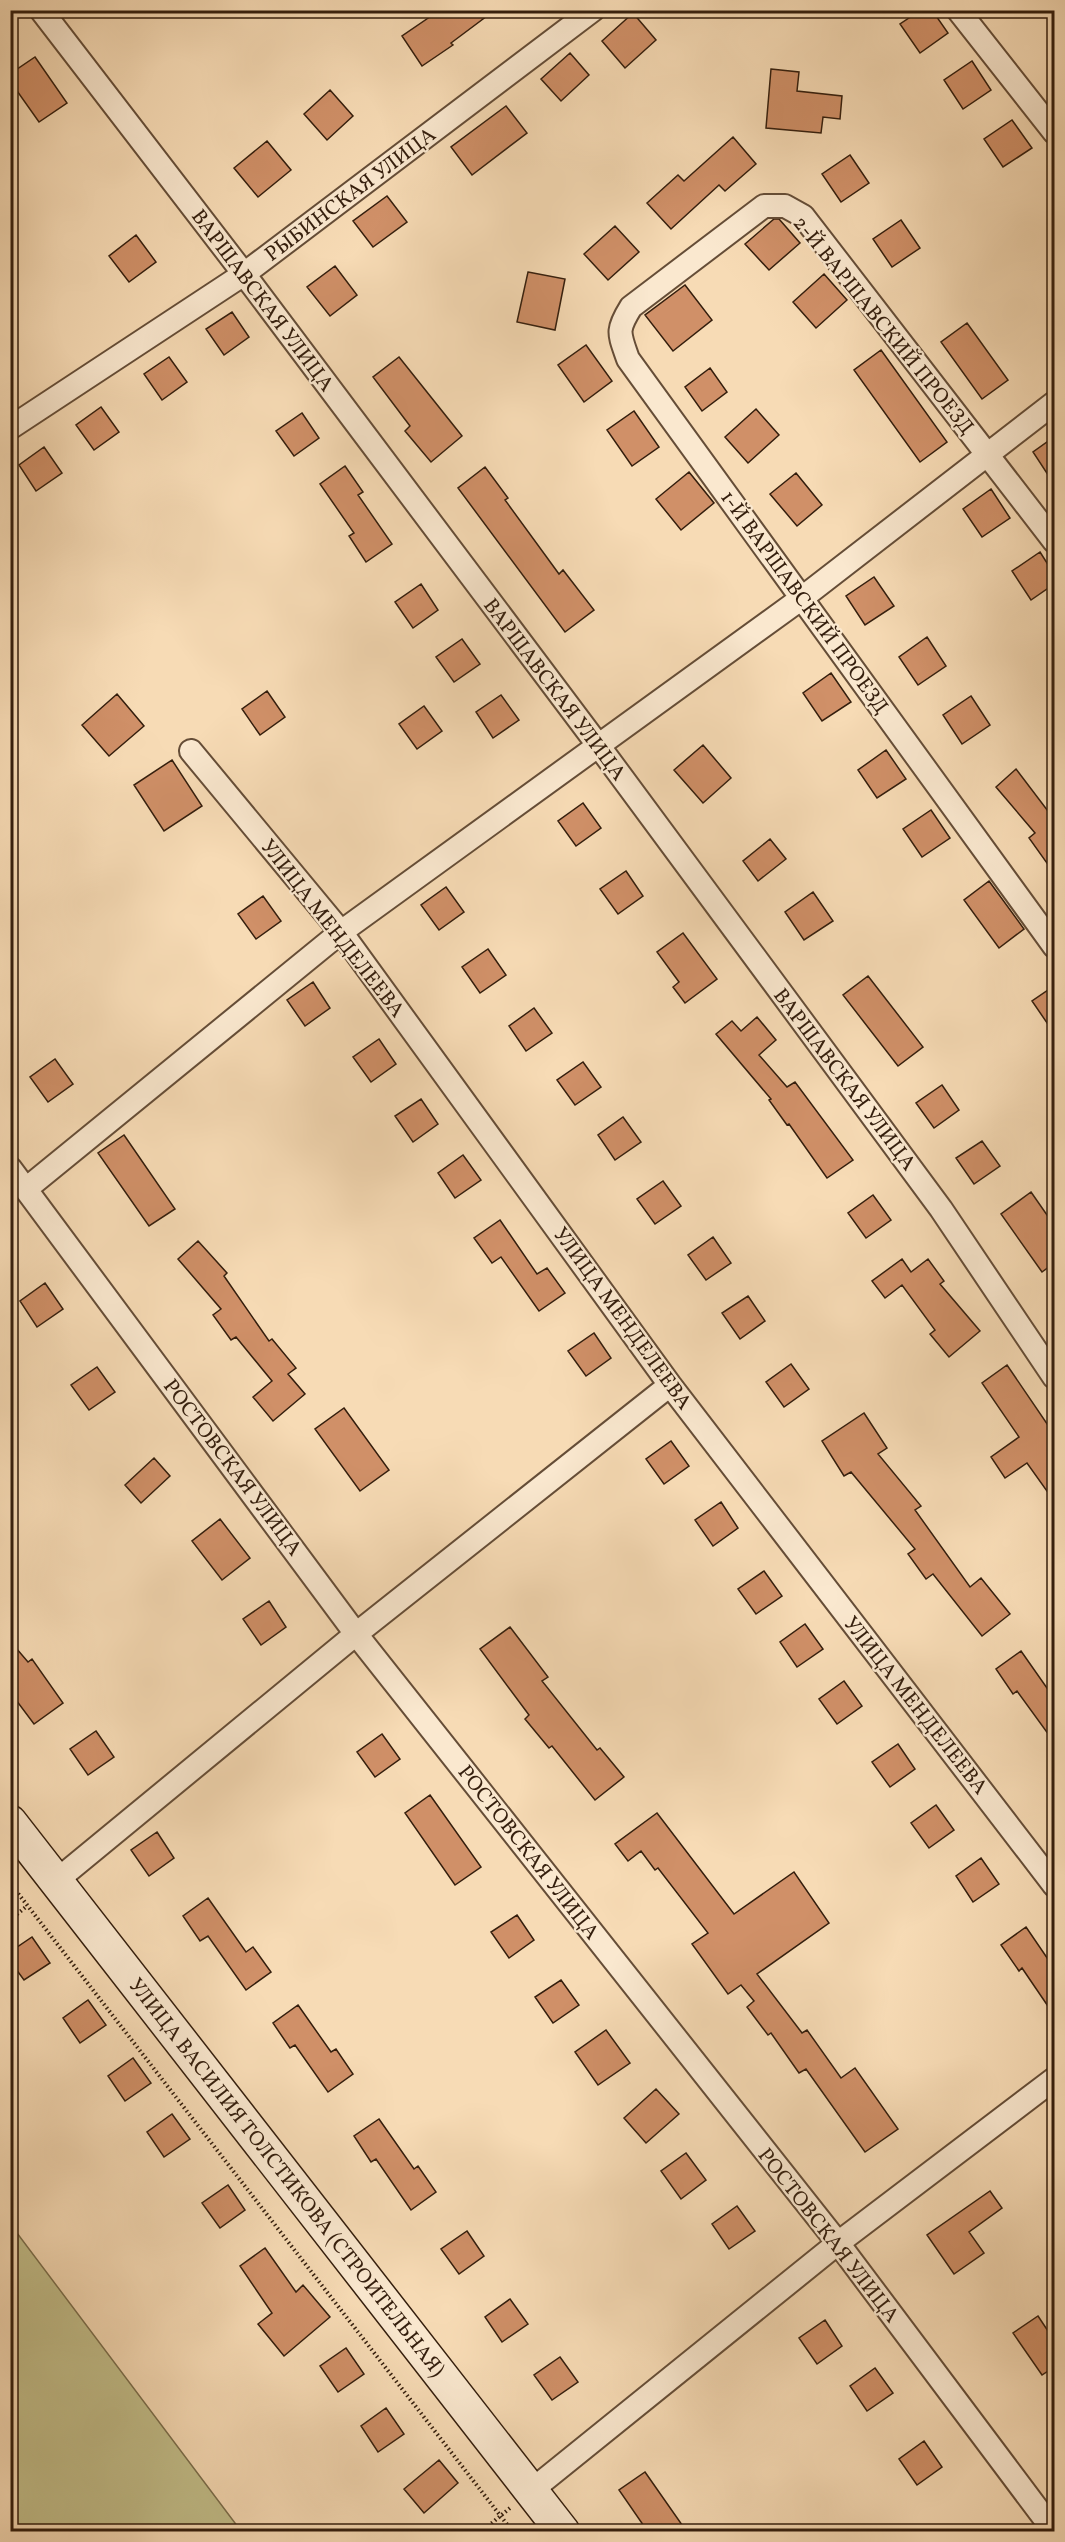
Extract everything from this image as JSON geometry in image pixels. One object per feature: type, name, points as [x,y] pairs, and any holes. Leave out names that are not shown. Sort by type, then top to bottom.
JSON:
[{"type":"main road","name":"УЛИЦА ВАСИЛИЯ ТОЛСТИКОВА (СТРОИТЕЛЬНАЯ)","points":[[10,1822],[563,2532]]},
{"type":"street","name":"ВАРШАВСКАЯ УЛИЦА","points":[[41,10],[244,274],[598,745],[941,1209],[1054,1377]]},
{"type":"street","name":"РЫБИНСКАЯ УЛИЦА","points":[[10,428],[244,274],[593,10]]},
{"type":"street","points":[[958,10],[1054,132]]},
{"type":"street","name":"2-Й ВАРШАВСКИЙ ПРОЕЗД","points":[[686,266],[765,206],[785,206],[803,216],[1054,541]]},
{"type":"street","name":"1-Й ВАРШАВСКИЙ ПРОЕЗД","points":[[686,266],[631,307],[623,321],[619,335],[628,359],[1054,946]]},
{"type":"street","points":[[26,1189],[341,932],[802,598],[1054,403]]},
{"type":"street","name":"УЛИЦА МЕНДЕЛЕЕВА","points":[[191,751],[341,932],[670,1384],[1054,1885]]},
{"type":"street","name":"РОСТОВСКАЯ УЛИЦА","points":[[10,1168],[356,1634],[838,2243],[1054,2531]]},
{"type":"street","points":[[56,1881],[356,1634],[670,1384]]},
{"type":"street","points":[[532,2490],[838,2243],[1054,2079]]},
{"type":"path","points":[[10,1883],[513,2532]]},
{"type":"path","points":[[10,1920],[27,1906]]},
{"type":"path","points":[[481,2532],[532,2490]]},
{"type":"shaded area","points":[[11,2225],[241,2531],[11,2531]]},
{"type":"building","points":[[440,10],[495,10],[451,43],[453,45],[422,66],[402,36]]},
{"type":"building","points":[[921,10],[932,10],[948,33],[920,53],[900,24]]},
{"type":"building","points":[[633,13],[656,40],[625,68],[602,41]]},
{"type":"building","points":[[570,53],[589,75],[561,101],[541,79]]},
{"type":"building","points":[[35,57],[67,103],[39,122],[10,81],[10,74]]},
{"type":"building","points":[[972,61],[991,90],[963,109],[944,80]]},
{"type":"building","points":[[771,69],[799,72],[797,91],[842,96],[840,119],[823,117],[821,133],[766,128]]},
{"type":"building","points":[[330,90],[353,116],[327,140],[304,114]]},
{"type":"building","points":[[506,106],[527,133],[472,175],[451,147]]},
{"type":"building","points":[[1012,120],[1032,148],[1003,167],[984,139]]},
{"type":"building","points":[[733,137],[756,164],[725,191],[719,185],[671,229],[647,203],[678,175],[684,181]]},
{"type":"building","points":[[267,141],[291,170],[258,197],[234,168]]},
{"type":"building","points":[[850,155],[869,183],[841,202],[822,174]]},
{"type":"building","points":[[387,196],[407,222],[373,247],[353,221]]},
{"type":"building","points":[[774,219],[779,219],[800,243],[769,270],[745,244]]},
{"type":"building","points":[[901,220],[920,248],[892,267],[873,239]]},
{"type":"building","points":[[615,226],[639,252],[608,280],[584,254]]},
{"type":"building","points":[[136,235],[156,262],[129,282],[109,256]]},
{"type":"building","points":[[335,266],[357,295],[330,316],[307,287]]},
{"type":"building","points":[[528,272],[565,279],[555,330],[517,322]]},
{"type":"building","points":[[824,274],[847,300],[816,328],[793,302]]},
{"type":"building","points":[[685,285],[712,320],[673,351],[645,315]]},
{"type":"building","points":[[232,312],[249,337],[224,355],[206,329]]},
{"type":"building","points":[[967,323],[1008,380],[982,399],[941,342]]},
{"type":"building","points":[[586,345],[612,381],[584,402],[558,365]]},
{"type":"building","points":[[881,350],[947,442],[920,462],[854,370]]},
{"type":"building","points":[[169,357],[187,382],[162,400],[144,374]]},
{"type":"building","points":[[399,357],[462,436],[431,462],[405,431],[410,426],[373,377]]},
{"type":"building","points":[[710,368],[727,392],[702,411],[685,387]]},
{"type":"building","points":[[101,407],[119,432],[94,450],[76,425]]},
{"type":"building","points":[[756,409],[779,435],[748,463],[725,437]]},
{"type":"building","points":[[634,411],[659,447],[632,466],[607,430]]},
{"type":"building","points":[[302,413],[319,438],[294,456],[276,431]]},
{"type":"building","points":[[1054,437],[1054,484],[1033,452]]},
{"type":"building","points":[[44,447],[62,473],[36,491],[19,465]]},
{"type":"building","points":[[345,466],[363,492],[358,495],[392,544],[366,562],[349,536],[354,533],[320,484]]},
{"type":"building","points":[[485,467],[508,498],[505,500],[559,574],[563,570],[594,610],[565,632],[458,488]]},
{"type":"building","points":[[689,472],[714,503],[681,530],[656,499]]},
{"type":"building","points":[[796,473],[822,505],[797,526],[770,494]]},
{"type":"building","points":[[991,489],[1010,518],[982,537],[963,509]]},
{"type":"building","points":[[1040,552],[1054,574],[1054,584],[1031,600],[1012,571]]},
{"type":"building","points":[[874,577],[894,606],[865,625],[846,596]]},
{"type":"building","points":[[421,584],[438,610],[413,628],[395,602]]},
{"type":"building","points":[[927,637],[946,666],[918,685],[899,657]]},
{"type":"building","points":[[462,639],[480,664],[454,682],[436,657]]},
{"type":"building","points":[[831,673],[851,702],[822,721],[803,693]]},
{"type":"building","points":[[267,691],[285,717],[260,735],[242,709]]},
{"type":"building","points":[[117,694],[144,726],[109,756],[82,725]]},
{"type":"building","points":[[501,695],[519,720],[493,738],[476,712]]},
{"type":"building","points":[[971,696],[990,725],[962,744],[943,715]]},
{"type":"building","points":[[424,706],[442,731],[417,749],[399,724]]},
{"type":"building","points":[[703,745],[731,778],[703,803],[674,770]]},
{"type":"building","points":[[886,750],[906,779],[877,798],[858,770]]},
{"type":"building","points":[[172,760],[202,806],[164,831],[134,785]]},
{"type":"building","points":[[1016,769],[1054,819],[1054,873],[1029,838],[1035,833],[996,787]]},
{"type":"building","points":[[583,803],[601,828],[576,846],[558,821]]},
{"type":"building","points":[[931,810],[950,838],[922,857],[903,829]]},
{"type":"building","points":[[770,839],[786,859],[758,881],[743,861]]},
{"type":"building","points":[[626,871],[643,896],[618,914],[600,889]]},
{"type":"building","points":[[989,881],[1024,929],[999,948],[964,900]]},
{"type":"building","points":[[446,887],[464,912],[439,930],[421,905]]},
{"type":"building","points":[[813,892],[833,921],[804,940],[785,912]]},
{"type":"building","points":[[263,896],[281,921],[256,939],[238,914]]},
{"type":"building","points":[[683,933],[717,979],[685,1003],[673,987],[679,982],[657,952]]},
{"type":"building","points":[[488,949],[506,975],[480,993],[462,967]]},
{"type":"building","points":[[868,976],[923,1047],[898,1066],[843,995]]},
{"type":"building","points":[[313,982],[330,1008],[305,1026],[287,1000]]},
{"type":"building","points":[[1054,986],[1054,1033],[1032,1001]]},
{"type":"building","points":[[534,1008],[552,1033],[526,1051],[509,1026]]},
{"type":"building","points":[[757,1017],[776,1040],[759,1055],[787,1087],[795,1082],[853,1160],[827,1178],[769,1100],[771,1099],[716,1034],[732,1021],[741,1031]]},
{"type":"building","points":[[379,1039],[396,1064],[371,1082],[353,1057]]},
{"type":"building","points":[[55,1059],[73,1084],[48,1102],[30,1077]]},
{"type":"building","points":[[583,1062],[601,1087],[575,1105],[557,1080]]},
{"type":"building","points":[[942,1085],[959,1110],[934,1128],[916,1103]]},
{"type":"building","points":[[421,1099],[438,1124],[413,1142],[395,1116]]},
{"type":"building","points":[[623,1117],[641,1142],[615,1160],[598,1135]]},
{"type":"building","points":[[124,1135],[175,1209],[149,1226],[98,1153]]},
{"type":"building","points":[[982,1141],[1000,1166],[974,1184],[956,1158]]},
{"type":"building","points":[[463,1155],[481,1180],[455,1198],[438,1173]]},
{"type":"building","points":[[663,1181],[681,1206],[655,1224],[637,1199]]},
{"type":"building","points":[[1031,1192],[1054,1225],[1054,1263],[1042,1272],[1001,1214]]},
{"type":"building","points":[[873,1195],[891,1220],[866,1238],[848,1213]]},
{"type":"building","points":[[500,1220],[537,1274],[547,1268],[565,1293],[539,1311],[501,1257],[492,1263],[474,1238]]},
{"type":"building","points":[[713,1237],[731,1263],[706,1280],[688,1255]]},
{"type":"building","points":[[198,1241],[227,1273],[224,1276],[269,1341],[272,1339],[296,1368],[288,1374],[305,1394],[273,1421],[253,1397],[272,1381],[236,1337],[231,1340],[213,1315],[221,1309],[178,1259]]},
{"type":"building","points":[[902,1259],[911,1272],[928,1259],[944,1281],[940,1284],[980,1331],[949,1357],[930,1334],[935,1330],[902,1285],[885,1298],[872,1281]]},
{"type":"building","points":[[45,1283],[63,1309],[37,1327],[20,1301]]},
{"type":"building","points":[[748,1296],[765,1321],[740,1339],[722,1313]]},
{"type":"building","points":[[594,1333],[611,1358],[586,1376],[568,1351]]},
{"type":"building","points":[[791,1364],[809,1389],[784,1407],[766,1382]]},
{"type":"building","points":[[1007,1365],[1054,1434],[1054,1501],[1027,1463],[1005,1478],[991,1457],[1019,1437],[982,1383]]},
{"type":"building","points":[[97,1367],[115,1392],[89,1410],[71,1385]]},
{"type":"building","points":[[344,1408],[389,1470],[360,1491],[315,1429]]},
{"type":"building","points":[[864,1413],[887,1448],[878,1454],[921,1506],[915,1510],[970,1587],[981,1578],[1010,1614],[982,1636],[933,1574],[926,1579],[908,1554],[915,1549],[851,1472],[844,1476],[822,1441]]},
{"type":"building","points":[[671,1441],[689,1466],[664,1484],[646,1459]]},
{"type":"building","points":[[154,1458],[170,1476],[141,1503],[125,1485]]},
{"type":"building","points":[[721,1502],[738,1528],[713,1546],[695,1520]]},
{"type":"building","points":[[220,1519],[250,1558],[222,1580],[192,1541]]},
{"type":"building","points":[[764,1571],[782,1596],[756,1614],[738,1589]]},
{"type":"building","points":[[269,1601],[286,1627],[261,1645],[243,1619]]},
{"type":"building","points":[[805,1624],[823,1649],[797,1667],[780,1642]]},
{"type":"building","points":[[510,1627],[548,1677],[542,1681],[597,1750],[600,1748],[624,1777],[595,1800],[552,1746],[549,1748],[525,1719],[529,1715],[480,1649]]},
{"type":"building","points":[[10,1641],[28,1662],[32,1659],[63,1703],[34,1724],[10,1692]]},
{"type":"building","points":[[1021,1651],[1054,1698],[1054,1742],[1017,1691],[1013,1694],[996,1669]]},
{"type":"building","points":[[844,1681],[862,1706],[837,1724],[819,1699]]},
{"type":"building","points":[[96,1731],[114,1757],[88,1775],[70,1749]]},
{"type":"building","points":[[382,1734],[400,1759],[375,1777],[357,1752]]},
{"type":"building","points":[[898,1744],[915,1769],[890,1787],[872,1762]]},
{"type":"building","points":[[430,1795],[481,1867],[455,1885],[405,1813]]},
{"type":"building","points":[[936,1805],[954,1830],[929,1848],[911,1823]]},
{"type":"building","points":[[657,1813],[734,1914],[794,1872],[829,1923],[757,1974],[802,2033],[807,2030],[841,2078],[855,2068],[898,2129],[865,2152],[806,2069],[799,2073],[771,2033],[768,2035],[747,2007],[754,2001],[741,1985],[728,1994],[692,1944],[708,1933],[658,1868],[655,1870],[641,1851],[628,1861],[615,1844]]},
{"type":"building","points":[[157,1832],[174,1858],[149,1876],[131,1850]]},
{"type":"building","points":[[981,1858],[999,1884],[973,1902],[956,1876]]},
{"type":"building","points":[[208,1898],[246,1952],[253,1947],[271,1972],[246,1990],[208,1936],[200,1941],[183,1916]]},
{"type":"building","points":[[517,1915],[534,1940],[509,1958],[491,1932]]},
{"type":"building","points":[[1026,1927],[1054,1968],[1054,2015],[1022,1968],[1019,1971],[1001,1945]]},
{"type":"building","points":[[32,1937],[50,1963],[24,1980],[10,1961],[10,1952]]},
{"type":"building","points":[[561,1980],[579,2005],[553,2023],[535,1997]]},
{"type":"building","points":[[88,2000],[106,2025],[80,2043],[63,2018]]},
{"type":"building","points":[[298,2005],[331,2052],[336,2049],[353,2074],[328,2092],[295,2045],[290,2048],[273,2023]]},
{"type":"building","points":[[606,2030],[630,2063],[598,2085],[575,2052]]},
{"type":"building","points":[[133,2058],[151,2083],[125,2101],[108,2076]]},
{"type":"building","points":[[656,2089],[679,2114],[646,2143],[624,2118]]},
{"type":"building","points":[[172,2114],[190,2139],[164,2157],[147,2132]]},
{"type":"building","points":[[379,2119],[414,2169],[418,2166],[436,2192],[411,2210],[376,2159],[371,2162],[354,2136]]},
{"type":"building","points":[[686,2153],[706,2180],[681,2199],[661,2171]]},
{"type":"building","points":[[228,2185],[245,2210],[220,2228],[202,2203]]},
{"type":"building","points":[[990,2191],[1002,2208],[969,2232],[984,2253],[954,2274],[927,2235]]},
{"type":"building","points":[[737,2206],[755,2231],[729,2249],[712,2224]]},
{"type":"building","points":[[467,2231],[484,2256],[459,2274],[441,2249]]},
{"type":"building","points":[[265,2248],[296,2292],[303,2285],[330,2317],[284,2356],[258,2324],[272,2313],[240,2266]]},
{"type":"building","points":[[510,2299],[528,2324],[502,2342],[485,2317]]},
{"type":"building","points":[[1038,2316],[1054,2340],[1054,2367],[1042,2375],[1013,2333]]},
{"type":"building","points":[[825,2320],[842,2346],[817,2364],[799,2338]]},
{"type":"building","points":[[346,2348],[364,2374],[338,2392],[320,2366]]},
{"type":"building","points":[[560,2357],[578,2382],[552,2400],[534,2375]]},
{"type":"building","points":[[875,2368],[893,2393],[867,2411],[850,2386]]},
{"type":"building","points":[[386,2408],[404,2434],[378,2452],[361,2426]]},
{"type":"building","points":[[924,2441],[942,2467],[917,2485],[899,2459]]},
{"type":"building","points":[[439,2460],[458,2483],[424,2513],[404,2489]]},
{"type":"building","points":[[645,2472],[687,2532],[648,2532],[619,2490]]}]
